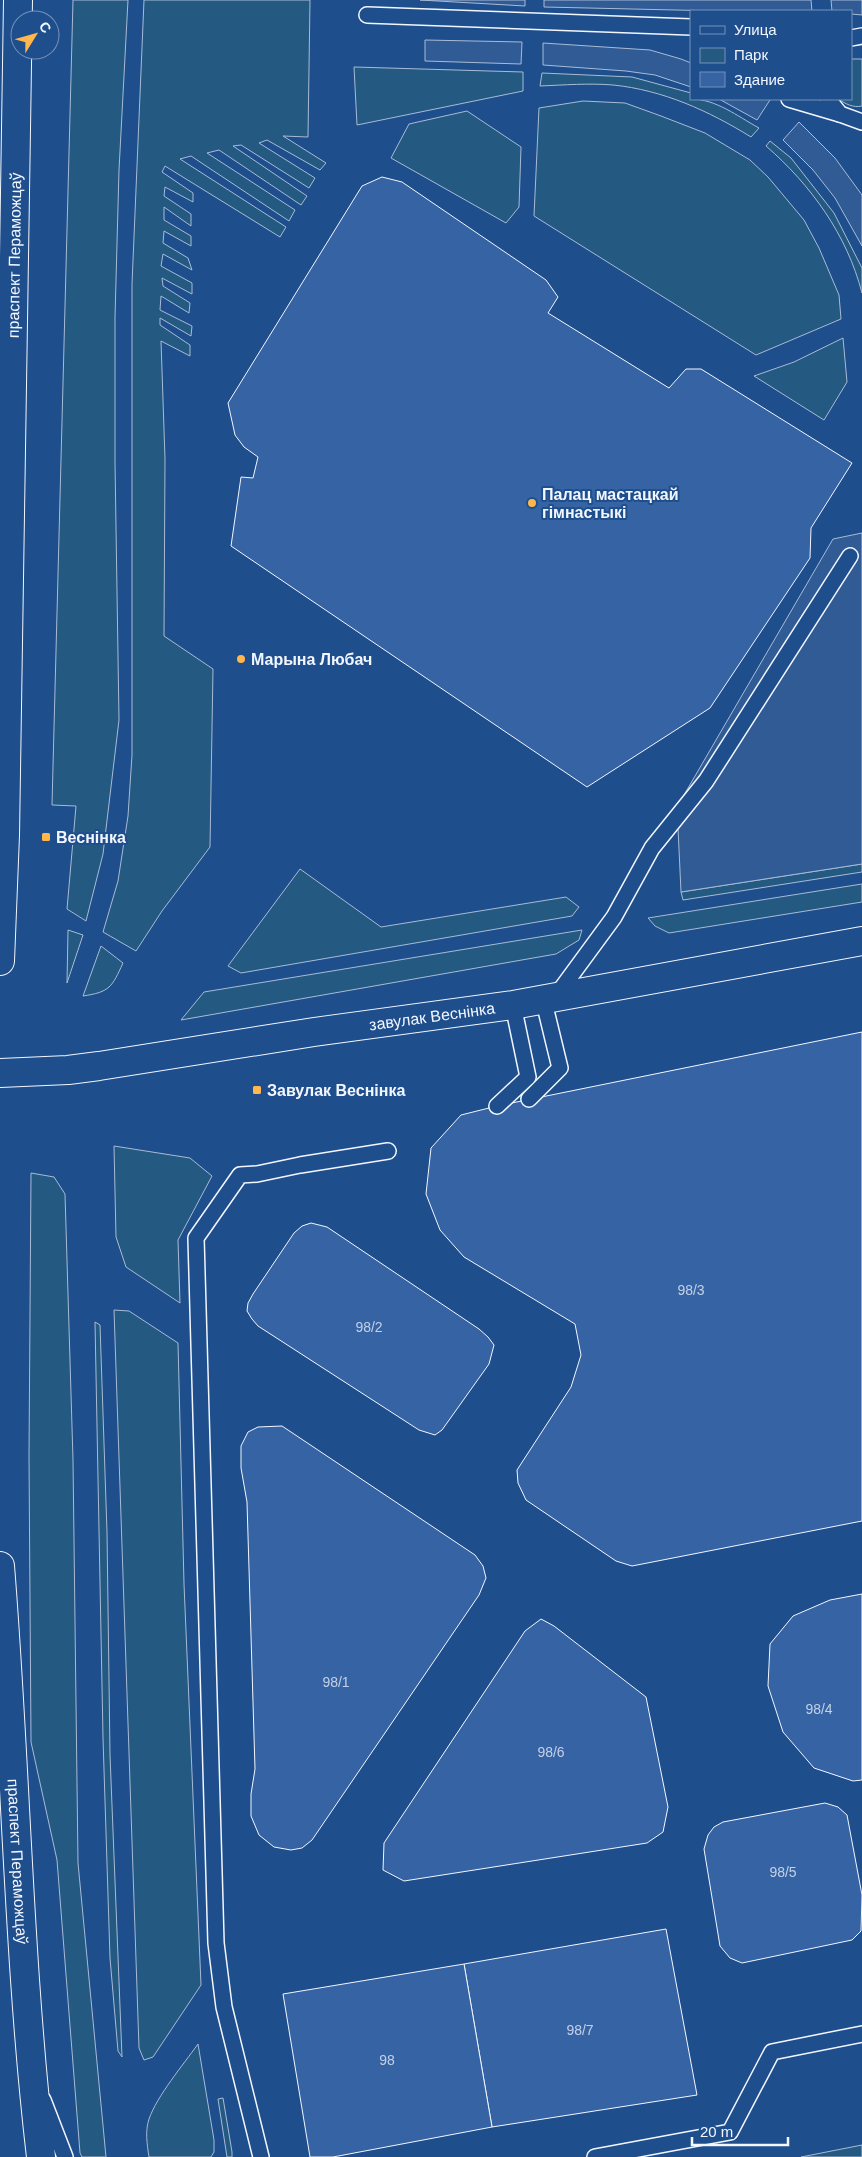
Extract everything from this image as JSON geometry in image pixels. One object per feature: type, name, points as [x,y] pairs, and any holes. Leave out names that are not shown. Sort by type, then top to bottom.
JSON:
[{"type":"main road","name":"праспект Пераможцаў","points":[[0,961],[5,835],[18,0]]},
{"type":"main road","name":"завулак Веснінка","points":[[0,1074],[91,1067],[314,1032],[513,1005],[862,941]]},
{"type":"main road","name":"праспект Пераможцаў","points":[[0,1566],[8,1665],[31,2075],[40,2157]]},
{"type":"lane","points":[[367,15],[690,26]]},
{"type":"lane","points":[[792,100],[862,122]]},
{"type":"lane","points":[[829,100],[840,114]]},
{"type":"lane","points":[[529,1100],[560,1068],[550,998],[614,917],[652,848],[706,781],[850,556]]},
{"type":"lane","points":[[497,1106],[528,1077],[513,1005]]},
{"type":"lane","points":[[261,2157],[224,2008],[216,1943],[196,1238],[240,1175],[257,1174],[388,1151]]},
{"type":"lane","points":[[595,2157],[730,2132],[772,2052],[862,2034]]},
{"type":"lane","points":[[31,2075],[66,2157]]},
{"type":"green space","points":[[73,0],[128,0],[119,170],[115,318],[119,720],[103,854],[86,921],[67,909],[76,806],[52,805]]},
{"type":"green space","points":[[144,0],[310,0],[308,137],[283,136],[326,163],[320,170],[267,140],[259,143],[315,178],[309,188],[241,145],[233,146],[307,196],[301,205],[219,150],[207,153],[295,210],[289,221],[191,156],[180,159],[286,227],[280,237],[165,166],[162,172],[193,193],[193,202],[165,187],[164,196],[191,214],[191,226],[164,207],[164,220],[191,236],[191,246],[164,231],[163,243],[188,258],[192,270],[163,254],[161,266],[192,283],[192,294],[162,278],[163,286],[190,303],[189,313],[161,296],[160,310],[192,326],[191,336],[160,318],[160,325],[190,345],[190,356],[161,341],[165,459],[164,636],[213,669],[210,847],[162,911],[136,951],[103,932],[118,881],[128,816],[132,755],[132,284]]},
{"type":"green space","points":[[852,59],[862,59],[862,106],[847,104],[840,100],[852,100]]},
{"type":"green space","points":[[354,67],[523,72],[523,91],[357,125]]},
{"type":"green space","points":[[542,73],[632,77],[690,93],[690,100],[700,100],[718,105],[759,128],[751,137],[702,110],[685,103],[632,88],[595,84],[540,86]]},
{"type":"green space","points":[[583,101],[625,103],[705,133],[750,160],[768,177],[804,220],[819,248],[839,295],[841,319],[756,355],[534,216],[539,108]]},
{"type":"green space","points":[[467,111],[521,147],[519,207],[506,223],[391,158],[409,124]]},
{"type":"green space","points":[[770,141],[791,158],[834,213],[862,268],[862,293],[847,251],[837,231],[798,177],[766,146]]},
{"type":"green space","points":[[843,338],[847,382],[824,420],[754,376],[794,362]]},
{"type":"green space","points":[[862,864],[862,872],[683,900],[681,892]]},
{"type":"green space","points":[[300,869],[381,927],[566,897],[579,907],[572,916],[241,973],[228,966]]},
{"type":"green space","points":[[862,884],[862,902],[669,933],[655,926],[648,918]]},
{"type":"green space","points":[[68,930],[83,935],[67,983]]},
{"type":"green space","points":[[582,930],[579,940],[556,954],[181,1020],[204,992]]},
{"type":"green space","points":[[101,946],[123,963],[116,978],[109,987],[99,993],[83,996]]},
{"type":"green space","points":[[114,1146],[190,1158],[212,1176],[178,1240],[180,1303],[126,1267],[116,1237]]},
{"type":"green space","points":[[31,1173],[54,1177],[65,1194],[73,1460],[78,1863],[106,2157],[82,2157],[80,2153],[57,1860],[31,1742],[29,1456]]},
{"type":"green space","points":[[114,1310],[129,1311],[178,1343],[184,1584],[201,1985],[153,2057],[144,2060],[139,2048]]},
{"type":"green space","points":[[95,1322],[100,1325],[107,1532],[110,1755],[122,2057],[118,2051],[110,1958],[103,1738]]},
{"type":"green space","points":[[198,2044],[214,2140],[214,2152],[211,2157],[149,2157],[147,2128],[149,2119],[171,2081]]},
{"type":"green space","points":[[223,2098],[232,2157],[227,2157],[218,2099]]},
{"type":"green space","points":[[862,2145],[862,2157],[801,2157]]},
{"type":"shaded area","points":[[420,0],[525,0],[525,6]]},
{"type":"shaded area","points":[[544,0],[811,0],[812,10],[690,10],[544,7]]},
{"type":"shaded area","points":[[831,0],[862,0],[862,15],[852,14],[852,10],[832,10]]},
{"type":"shaded area","points":[[425,40],[522,42],[521,64],[425,61]]},
{"type":"shaded area","points":[[543,43],[650,50],[690,63],[690,87],[655,75],[543,65]]},
{"type":"shaded area","points":[[721,100],[770,100],[757,120]]},
{"type":"shaded area","points":[[799,122],[835,158],[862,195],[862,246],[835,198],[813,170],[783,140]]},
{"type":"shaded area","points":[[862,533],[862,864],[681,892],[677,807],[833,539]]},
{"type":"building","name":"Палац мастацкай гімнастыкі","points":[[382,177],[402,182],[546,280],[558,297],[548,313],[669,388],[686,369],[701,369],[852,463],[811,528],[810,558],[710,708],[587,787],[231,546],[241,477],[253,478],[258,457],[244,447],[235,435],[228,403],[362,186]]},
{"type":"building","points":[[862,1032],[862,1521],[632,1566],[616,1561],[526,1500],[518,1483],[517,1470],[571,1387],[581,1355],[575,1324],[464,1257],[440,1230],[426,1194],[431,1148],[461,1115],[497,1106]]},
{"type":"building","points":[[311,1223],[327,1227],[479,1329],[494,1345],[489,1364],[442,1430],[435,1435],[419,1430],[258,1326],[247,1311],[248,1303],[253,1294],[294,1233],[302,1226]]},
{"type":"building","points":[[282,1426],[475,1555],[483,1566],[486,1578],[479,1595],[312,1840],[302,1848],[291,1850],[274,1847],[259,1835],[251,1816],[251,1794],[255,1769],[247,1502],[241,1468],[241,1446],[248,1432],[258,1427]]},
{"type":"building","points":[[862,1594],[862,1780],[853,1781],[814,1768],[783,1732],[768,1686],[770,1644],[793,1616],[830,1600]]},
{"type":"building","points":[[541,1619],[554,1626],[646,1697],[668,1807],[663,1832],[647,1843],[404,1881],[383,1870],[384,1843],[525,1631]]},
{"type":"building","points":[[825,1803],[838,1807],[847,1815],[862,1895],[861,1931],[852,1940],[742,1963],[730,1958],[720,1946],[704,1849],[708,1835],[714,1827],[723,1822]]},
{"type":"building","points":[[666,1929],[697,2095],[492,2127],[464,1964]]},
{"type":"building","points":[[464,1964],[492,2127],[333,2157],[310,2157],[283,1994]]},
{"type":"place","name":"Палац мастацкай гімнастыкі","points":[[532,503]]},
{"type":"place","name":"Марына Любач","points":[[241,659]]},
{"type":"place","name":"Веснінка","points":[[46,837]]},
{"type":"place","name":"Завулак Веснінка","points":[[257,1090]]}]
